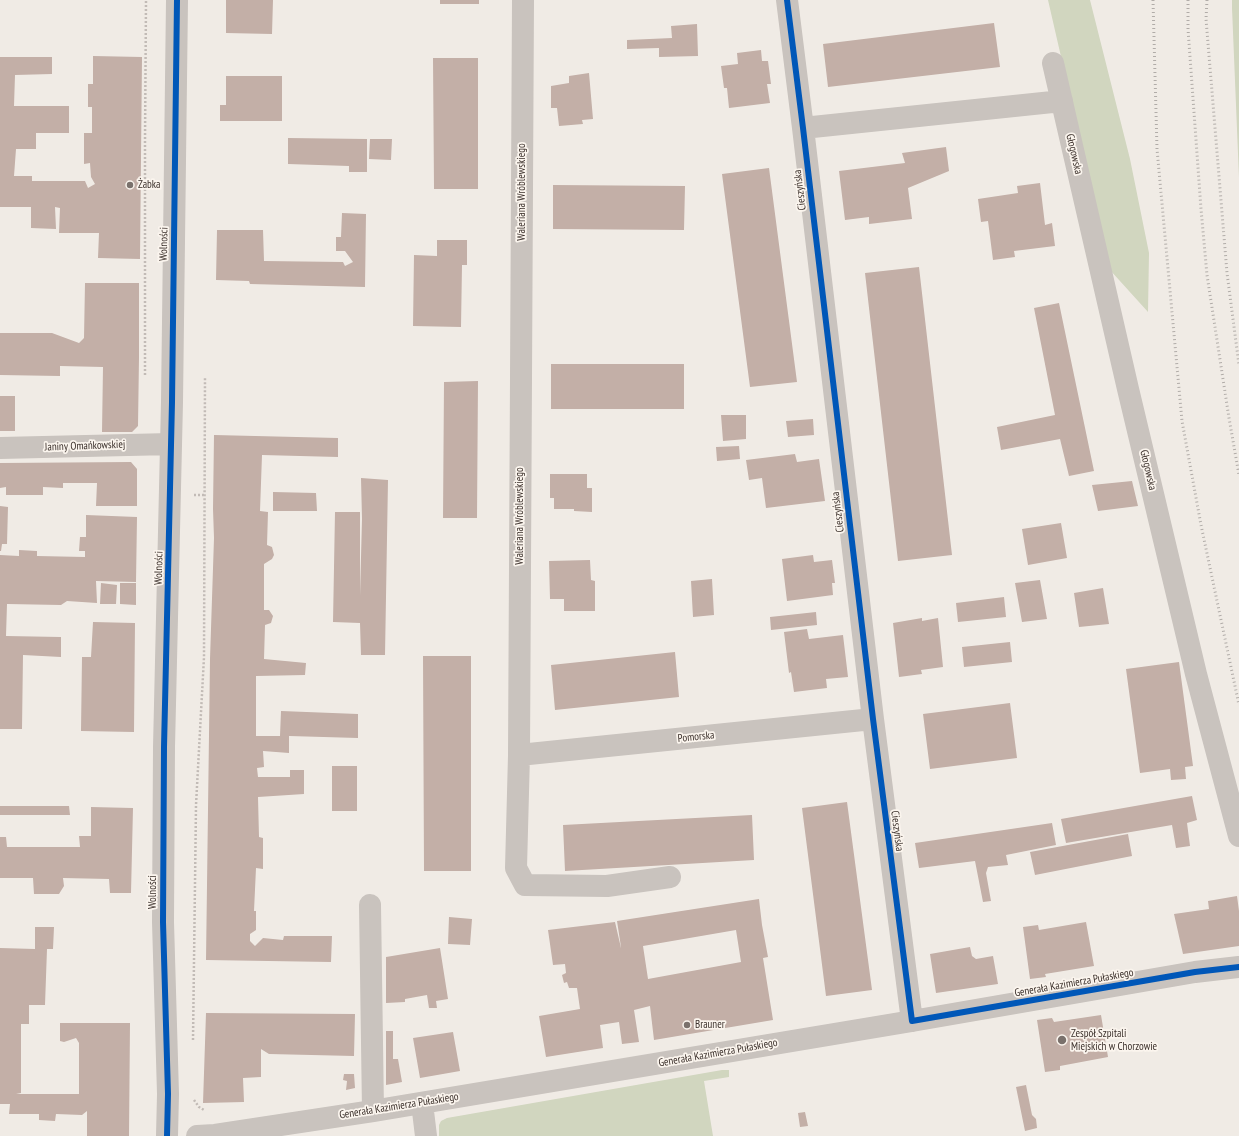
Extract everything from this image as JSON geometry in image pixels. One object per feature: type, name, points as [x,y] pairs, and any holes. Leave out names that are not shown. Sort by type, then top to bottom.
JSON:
[{"type":"street","name":"Wolności","points":[[167,1136],[168,1094],[163,922],[164,755],[171,444],[177,0]]},
{"type":"street","name":"Waleriana Wróblewskiego","points":[[523,0],[519,755],[516,868],[526,885],[607,886],[670,877]]},
{"type":"street","name":"Cieszyńska","points":[[787,0],[872,719],[912,1021]]},
{"type":"street","name":"Głogowska","points":[[1053,63],[1196,674],[1239,836]]},
{"type":"street","points":[[803,128],[1062,101]]},
{"type":"street","name":"Janiny Omańkowskiej","points":[[0,448],[171,444]]},
{"type":"street","name":"Pomorska","points":[[519,755],[872,719]]},
{"type":"street","points":[[370,905],[373,1111]]},
{"type":"street","name":"Generała Kazimierza Pułaskiego","points":[[198,1136],[215,1135],[373,1111],[1195,972],[1239,967]]},
{"type":"street","points":[[422,1103],[426,1136]]},
{"type":"path","points":[[146,0],[144,156],[146,377]]},
{"type":"path","points":[[193,1047],[195,992],[196,805],[204,657],[205,378]]},
{"type":"green space","points":[[1048,0],[1090,0],[1130,159],[1149,253],[1148,312],[1110,270]]},
{"type":"green space","points":[[1232,0],[1239,0],[1239,178],[1232,8]]},
{"type":"green space","points":[[729,1070],[729,1077],[704,1081],[713,1136],[439,1136],[439,1125],[441,1121],[447,1118]]},
{"type":"building","points":[[226,0],[273,0],[272,34],[226,33]]},
{"type":"building","points":[[440,0],[479,0],[479,4],[440,4]]},
{"type":"building","points":[[994,23],[1000,67],[828,87],[823,44]]},
{"type":"building","points":[[697,24],[698,56],[659,57],[659,48],[627,49],[627,40],[672,38],[671,26]]},
{"type":"building","points":[[761,50],[762,61],[768,61],[771,84],[767,84],[770,103],[729,108],[727,88],[724,88],[721,66],[738,64],[737,53]]},
{"type":"building","points":[[93,56],[142,57],[140,259],[98,258],[99,233],[59,233],[60,208],[55,207],[56,229],[31,228],[31,207],[0,207],[0,57],[52,57],[52,74],[15,75],[14,106],[69,106],[69,133],[36,133],[36,149],[16,149],[14,176],[32,176],[32,181],[85,181],[88,188],[95,184],[91,177],[90,163],[84,164],[84,133],[92,133],[92,107],[88,107],[88,84],[93,84]]},
{"type":"building","points":[[433,58],[478,58],[478,189],[434,189]]},
{"type":"building","points":[[589,73],[593,119],[582,120],[583,124],[559,126],[557,108],[551,108],[551,86],[569,83],[569,76]]},
{"type":"building","points":[[226,76],[282,76],[282,121],[220,121],[220,105],[226,105]]},
{"type":"building","points":[[288,138],[367,139],[367,172],[349,172],[349,166],[288,164]]},
{"type":"building","points":[[370,139],[392,139],[391,160],[369,159]]},
{"type":"building","points":[[946,147],[949,171],[908,188],[912,219],[869,224],[869,217],[845,220],[839,171],[905,163],[902,153]]},
{"type":"building","points":[[769,168],[797,382],[750,387],[722,174]]},
{"type":"building","points":[[1040,183],[1045,225],[1052,223],[1055,246],[1014,251],[1015,257],[993,260],[988,221],[981,222],[978,199],[1018,193],[1017,186]]},
{"type":"building","points":[[553,185],[685,186],[684,230],[553,229]]},
{"type":"building","points":[[342,213],[366,214],[365,287],[250,284],[249,281],[216,280],[217,230],[263,230],[264,261],[343,262],[345,266],[353,262],[345,251],[336,251],[336,237],[341,237]]},
{"type":"building","points":[[437,240],[467,240],[467,265],[462,265],[461,327],[413,326],[414,255],[437,256]]},
{"type":"building","points":[[919,267],[952,555],[898,561],[865,273]]},
{"type":"building","points":[[85,283],[139,283],[138,426],[132,432],[102,432],[103,367],[60,366],[60,376],[0,375],[0,333],[52,333],[79,343],[84,338]]},
{"type":"building","points":[[1059,303],[1094,471],[1069,476],[1060,439],[1001,450],[997,427],[1055,415],[1034,308]]},
{"type":"building","points":[[551,364],[684,364],[684,409],[551,409]]},
{"type":"building","points":[[478,381],[477,518],[443,518],[444,382]]},
{"type":"building","points":[[0,396],[15,396],[15,431],[0,431]]},
{"type":"building","points":[[721,415],[746,415],[746,439],[723,441]]},
{"type":"building","points":[[813,419],[814,435],[788,437],[786,421]]},
{"type":"building","points":[[214,435],[338,438],[338,457],[262,455],[260,511],[268,512],[267,545],[272,547],[274,555],[272,559],[264,564],[264,610],[269,610],[273,616],[271,623],[265,625],[264,659],[306,663],[305,675],[256,676],[256,736],[280,736],[281,711],[358,714],[358,738],[289,736],[289,753],[263,751],[264,767],[257,768],[258,777],[290,777],[290,770],[304,770],[304,794],[258,797],[259,837],[263,838],[263,869],[256,868],[254,911],[256,911],[256,930],[250,934],[250,941],[255,946],[263,938],[283,940],[284,936],[332,936],[331,962],[206,960],[210,659],[214,538]]},
{"type":"building","points":[[739,446],[740,459],[717,461],[716,447]]},
{"type":"building","points":[[795,454],[797,462],[819,459],[825,501],[766,508],[762,478],[749,480],[746,460]]},
{"type":"building","points":[[131,462],[137,469],[137,506],[96,506],[97,483],[63,483],[63,488],[43,487],[43,495],[6,495],[6,487],[0,488],[0,463]]},
{"type":"building","points":[[550,474],[587,474],[587,488],[592,488],[592,512],[574,511],[574,509],[554,509],[554,498],[550,498]]},
{"type":"building","points":[[361,478],[388,480],[385,655],[361,655],[360,623],[333,622],[335,512],[360,512],[360,596],[362,519]]},
{"type":"building","points":[[1132,481],[1138,506],[1098,511],[1092,485]]},
{"type":"building","points":[[273,492],[316,493],[317,511],[273,511]]},
{"type":"building","points":[[0,506],[8,507],[7,544],[2,544],[1,551],[0,551]]},
{"type":"building","points":[[86,515],[137,517],[136,582],[96,581],[97,603],[67,601],[61,605],[7,604],[6,636],[61,637],[61,657],[23,655],[22,729],[0,729],[0,555],[19,556],[19,550],[37,551],[37,556],[85,557],[85,551],[79,551],[80,537],[86,537]]},
{"type":"building","points":[[1061,523],[1067,558],[1028,565],[1022,529]]},
{"type":"building","points":[[813,555],[814,562],[832,560],[835,583],[832,583],[833,595],[787,601],[782,559]]},
{"type":"building","points":[[590,560],[591,580],[595,581],[595,611],[564,611],[564,599],[550,599],[549,561]]},
{"type":"building","points":[[712,579],[714,615],[693,617],[691,581]]},
{"type":"building","points":[[1040,580],[1047,619],[1022,622],[1015,583]]},
{"type":"building","points":[[101,583],[117,585],[116,604],[100,604]]},
{"type":"building","points":[[120,583],[136,583],[136,605],[120,604]]},
{"type":"building","points":[[1103,588],[1109,624],[1079,627],[1074,593]]},
{"type":"building","points":[[1004,597],[1006,617],[958,622],[956,603]]},
{"type":"building","points":[[816,612],[817,625],[771,630],[770,617]]},
{"type":"building","points":[[922,618],[922,621],[938,618],[943,667],[921,670],[922,674],[899,677],[893,623]]},
{"type":"building","points":[[93,622],[135,623],[134,732],[81,731],[82,657],[91,657]]},
{"type":"building","points":[[807,629],[809,639],[843,635],[848,677],[826,679],[827,688],[794,692],[791,672],[789,673],[784,632]]},
{"type":"building","points":[[1010,642],[1012,662],[964,667],[962,647]]},
{"type":"building","points":[[675,652],[679,697],[555,710],[551,665]]},
{"type":"building","points":[[423,656],[471,656],[471,871],[424,871]]},
{"type":"building","points":[[1179,662],[1193,766],[1185,767],[1186,779],[1171,780],[1170,769],[1140,773],[1126,669]]},
{"type":"building","points":[[1010,703],[1017,758],[930,769],[923,714]]},
{"type":"building","points":[[332,766],[357,766],[357,811],[332,811]]},
{"type":"building","points":[[1192,796],[1197,820],[1187,823],[1190,846],[1176,848],[1172,825],[1066,843],[1061,819]]},
{"type":"building","points":[[847,802],[872,990],[826,996],[802,808]]},
{"type":"building","points":[[0,806],[69,806],[70,815],[0,815]]},
{"type":"building","points":[[91,807],[133,808],[131,893],[110,893],[109,879],[63,878],[64,886],[59,894],[34,894],[33,878],[0,878],[0,837],[6,837],[7,847],[80,847],[79,836],[91,836]]},
{"type":"building","points":[[752,815],[754,860],[565,871],[563,825]]},
{"type":"building","points":[[1052,823],[1056,845],[1006,855],[1008,865],[988,867],[986,873],[991,901],[983,902],[975,861],[919,868],[915,843]]},
{"type":"building","points":[[1128,834],[1132,856],[1035,875],[1030,852]]},
{"type":"building","points":[[1237,896],[1239,911],[1239,946],[1183,954],[1174,914],[1209,909],[1208,901]]},
{"type":"building","points":[[759,899],[768,957],[763,958],[773,1020],[654,1040],[650,1006],[634,1010],[639,1042],[622,1044],[619,1022],[600,1025],[603,1048],[546,1057],[539,1016],[580,1009],[577,988],[569,988],[567,982],[564,983],[562,975],[566,973],[565,964],[553,965],[548,930],[615,922],[621,948],[617,921]],"holes":[[[736,930],[741,962],[648,979],[643,946]]]},
{"type":"building","points":[[449,917],[472,919],[470,945],[448,944]]},
{"type":"building","points":[[1086,922],[1094,966],[1045,974],[1046,977],[1030,979],[1023,927],[1038,925],[1039,930]]},
{"type":"building","points":[[35,927],[54,927],[53,949],[47,949],[45,1005],[29,1005],[29,1024],[21,1024],[21,1093],[16,1094],[79,1094],[79,1043],[76,1038],[64,1042],[60,1041],[60,1023],[130,1023],[129,1136],[87,1136],[87,1111],[82,1115],[56,1114],[55,1121],[39,1120],[39,1114],[9,1114],[10,1104],[0,1104],[0,948],[35,949]]},
{"type":"building","points":[[970,947],[972,956],[976,959],[993,956],[998,984],[936,993],[930,954]]},
{"type":"building","points":[[440,948],[448,999],[436,1001],[437,1008],[429,1008],[427,995],[405,999],[405,1002],[386,1003],[386,957]]},
{"type":"building","points":[[206,1013],[355,1014],[354,1056],[269,1054],[261,1049],[261,1077],[243,1078],[244,1102],[203,1103]]},
{"type":"building","points":[[1101,1015],[1108,1057],[1060,1066],[1060,1070],[1045,1072],[1037,1020],[1052,1018],[1054,1022]]},
{"type":"building","points":[[386,1031],[393,1031],[393,1059],[398,1059],[402,1082],[386,1085]]},
{"type":"building","points":[[453,1032],[460,1071],[420,1078],[413,1038]]},
{"type":"building","points":[[344,1074],[354,1074],[355,1088],[346,1090],[347,1081],[343,1080]]},
{"type":"building","points":[[1026,1085],[1032,1115],[1036,1119],[1037,1128],[1025,1131],[1016,1087]]},
{"type":"building","points":[[805,1112],[808,1126],[800,1127],[798,1113]]},
{"type":"tram line","points":[[167,1136],[168,1094],[163,922],[164,747],[172,402],[177,0]]},
{"type":"railway","points":[[1153,0],[1157,149],[1182,421],[1201,525],[1239,705]]},
{"type":"railway","points":[[1188,0],[1188,29],[1207,275],[1239,475]]},
{"type":"railway","points":[[1207,0],[1206,19],[1227,273],[1239,365]]},
{"type":"cycle path","points":[[167,1136],[168,1094],[163,922],[164,747],[172,402],[177,0]]},
{"type":"cycle path","points":[[787,0],[873,719],[912,1021],[1195,972],[1239,967]]},
{"type":"place","name":"Żabka","points":[[130,185]]},
{"type":"place","name":"Brauner","points":[[687,1025]]},
{"type":"place","name":"Zespół Szpitali Miejskich w Chorzowie","points":[[1062,1040]]}]
